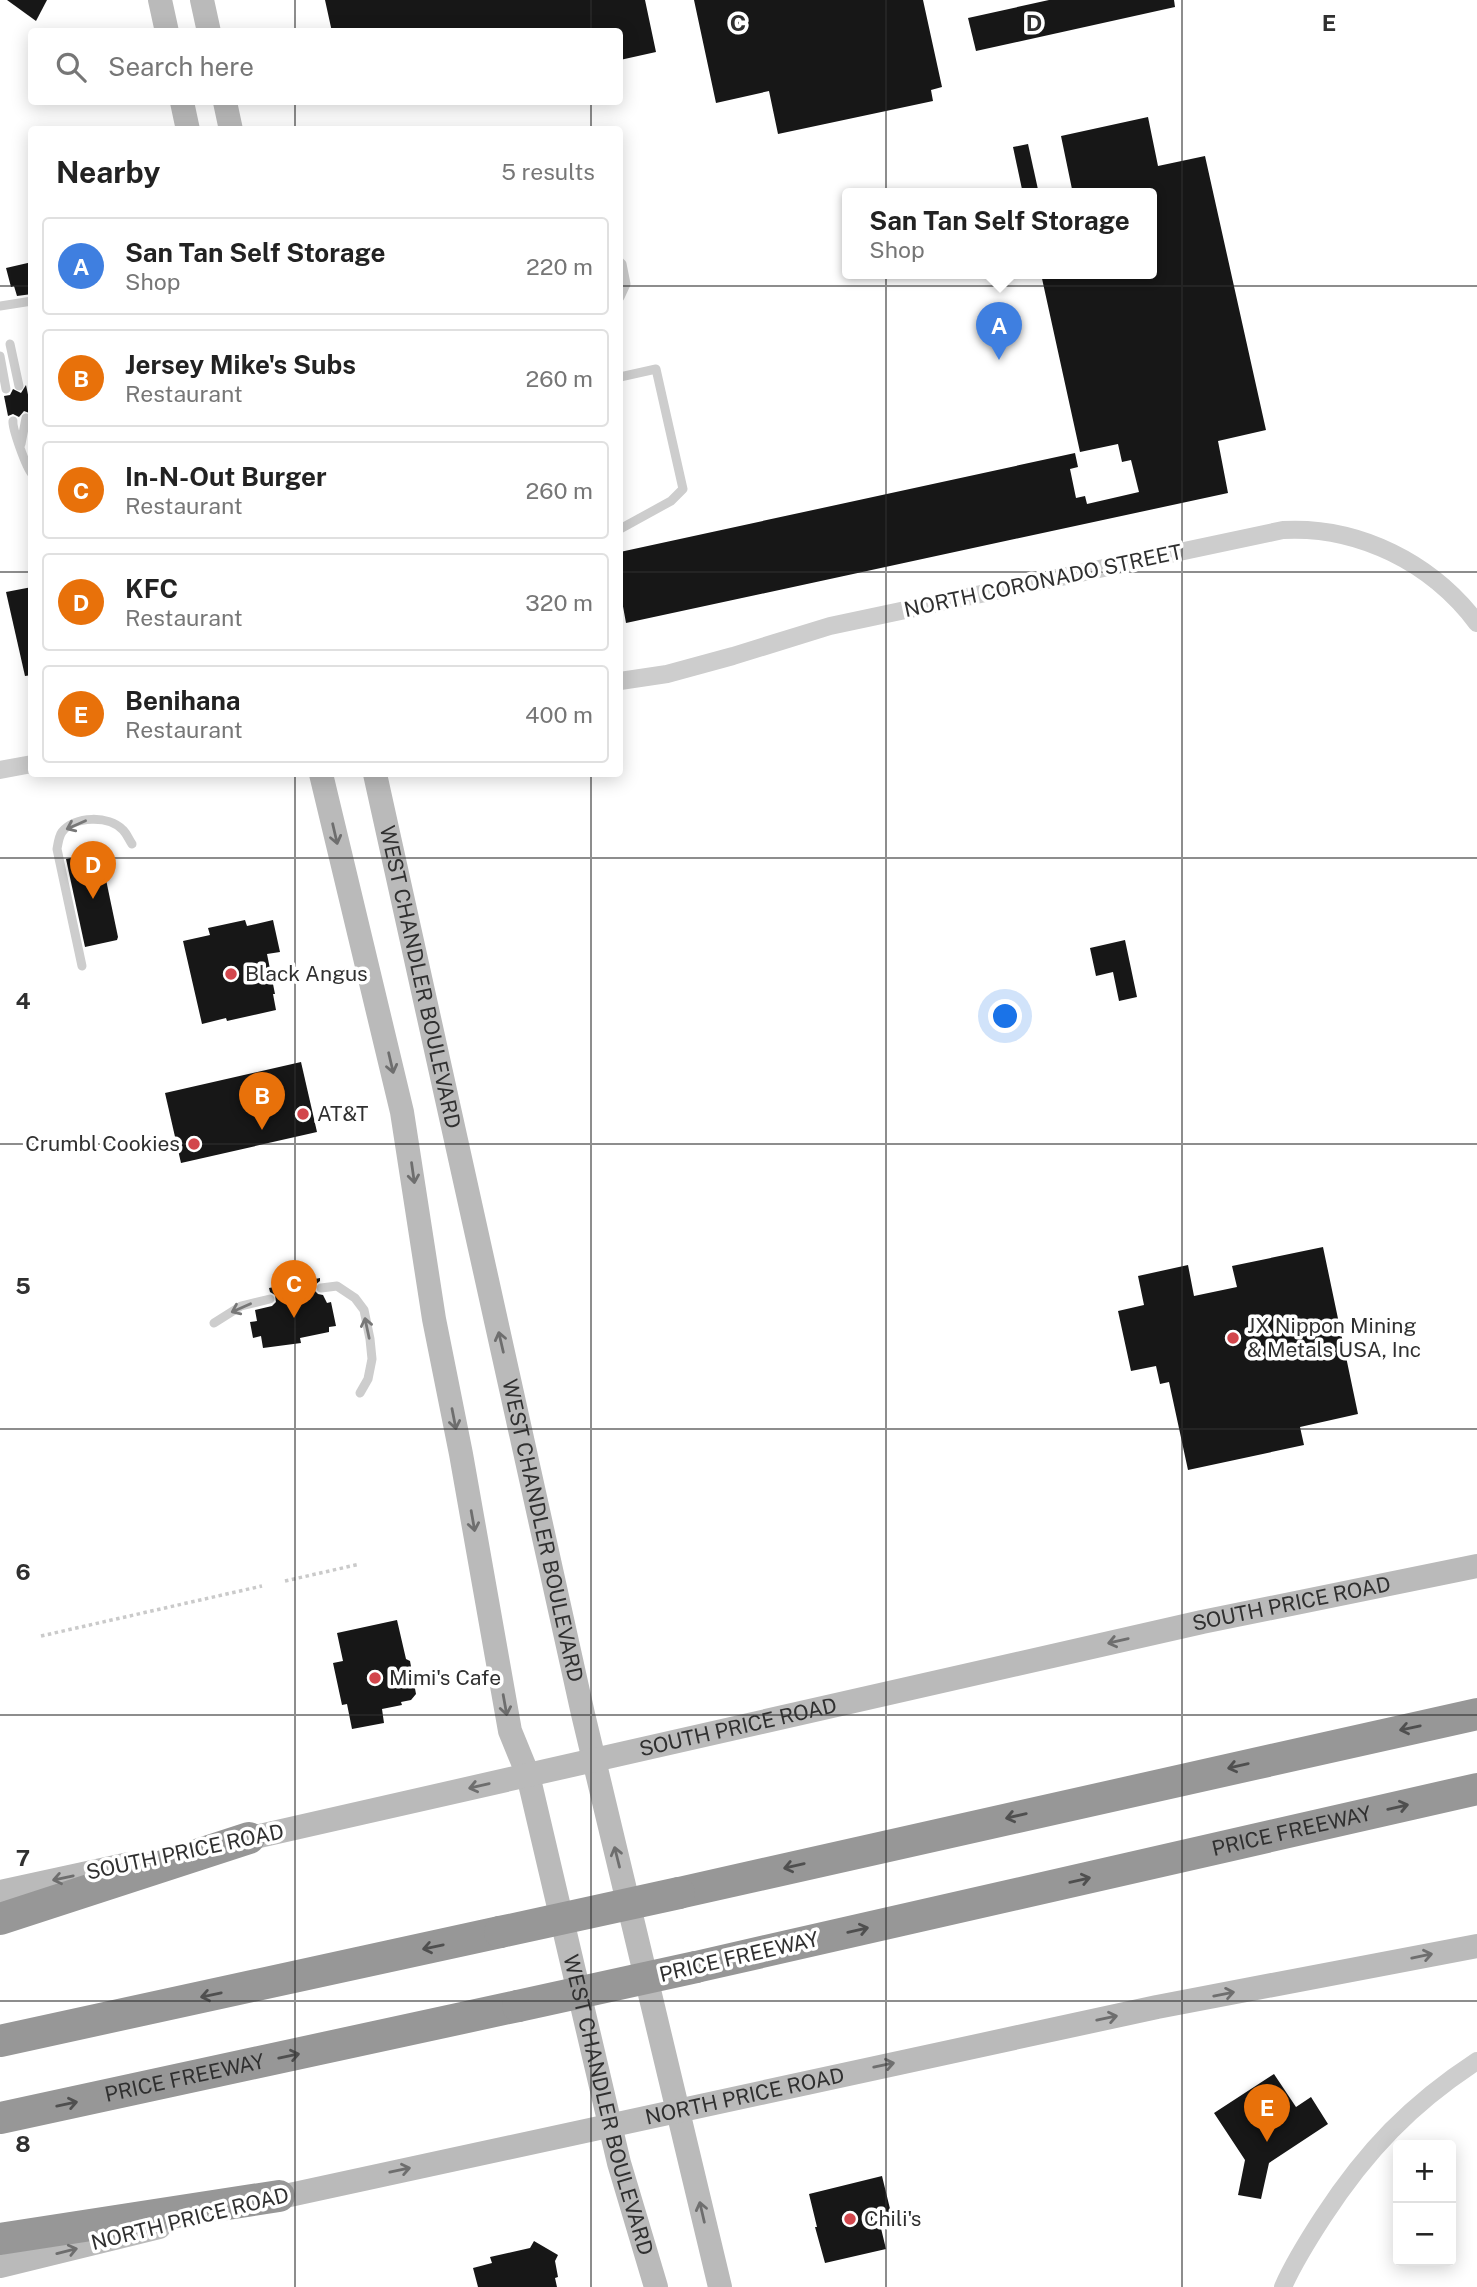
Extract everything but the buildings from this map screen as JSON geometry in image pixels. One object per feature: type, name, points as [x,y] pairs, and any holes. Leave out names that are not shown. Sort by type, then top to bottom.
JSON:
[{"type":"highway","points":[[0,2041],[679,1893],[1477,1714]]},
{"type":"highway","name":"PRICE FREEWAY","points":[[0,2118],[696,1967],[1477,1789]]},
{"type":"highway","points":[[0,1919],[249,1838]]},
{"type":"highway","points":[[0,2239],[279,2196]]},
{"type":"main road","points":[[160,0],[166,28]]},
{"type":"main road","points":[[202,0],[208,28]]},
{"type":"main road","points":[[183,105],[187,126]]},
{"type":"main road","points":[[226,105],[230,126]]},
{"type":"main road","name":"WEST CHANDLER BOULEVARD","points":[[322,777],[402,1112],[434,1318],[510,1731],[528,1775],[619,2163],[656,2287]]},
{"type":"main road","name":"WEST CHANDLER BOULEVARD","points":[[376,777],[594,1760],[720,2287]]},
{"type":"main road","name":"SOUTH PRICE ROAD","points":[[0,1892],[1202,1622],[1477,1566]]},
{"type":"main road","name":"NORTH PRICE ROAD","points":[[0,2266],[279,2196],[610,2124],[1157,2007],[1477,1946]]},
{"type":"street","name":"NORTH CORONADO STREET","points":[[623,681],[667,674],[830,626],[1283,530],[1333,533],[1378,546],[1427,572],[1456,596],[1477,623]]},
{"type":"street","points":[[0,770],[28,765]]},
{"type":"street","points":[[1283,2287],[1293,2263],[1347,2180],[1384,2136],[1432,2094],[1477,2061]]},
{"type":"lane","points":[[623,269],[626,284],[623,290]]},
{"type":"lane","points":[[0,299],[11,306]]},
{"type":"lane","points":[[0,306],[28,302]]},
{"type":"lane","points":[[10,344],[19,386]]},
{"type":"lane","points":[[0,356],[6,389]]},
{"type":"lane","points":[[623,376],[656,369],[683,489],[671,501],[623,528]]},
{"type":"lane","points":[[21,444],[26,418]]},
{"type":"lane","points":[[13,421],[14,433],[21,444],[28,469]]},
{"type":"lane","points":[[82,966],[58,849],[60,834],[71,824],[94,819],[112,823],[122,829],[132,844]]},
{"type":"lane","points":[[321,1288],[337,1286],[355,1298],[364,1310],[372,1359],[368,1379],[360,1393]]},
{"type":"lane","points":[[214,1323],[241,1306],[270,1299]]},
{"type":"path","points":[[285,1581],[360,1564]]},
{"type":"path","points":[[41,1636],[262,1586]]},
{"type":"place","name":"San Tan Self Storage","points":[[999,360]]},
{"type":"place","name":"KFC","points":[[93,899]]},
{"type":"place","name":"Black Angus","points":[[231,974]]},
{"type":"place","name":"AT&T","points":[[303,1114]]},
{"type":"place","name":"Jersey Mike's Subs","points":[[262,1130]]},
{"type":"place","name":"Crumbl Cookies","points":[[194,1144]]},
{"type":"place","name":"In-N-Out Burger","points":[[294,1318]]},
{"type":"place","name":"JX Nippon Mining & Metals USA, Inc","points":[[1233,1338]]},
{"type":"place","name":"Mimi's Cafe","points":[[375,1678]]},
{"type":"place","name":"Benihana","points":[[1267,2142]]},
{"type":"place","name":"Chili's","points":[[850,2219]]}]
